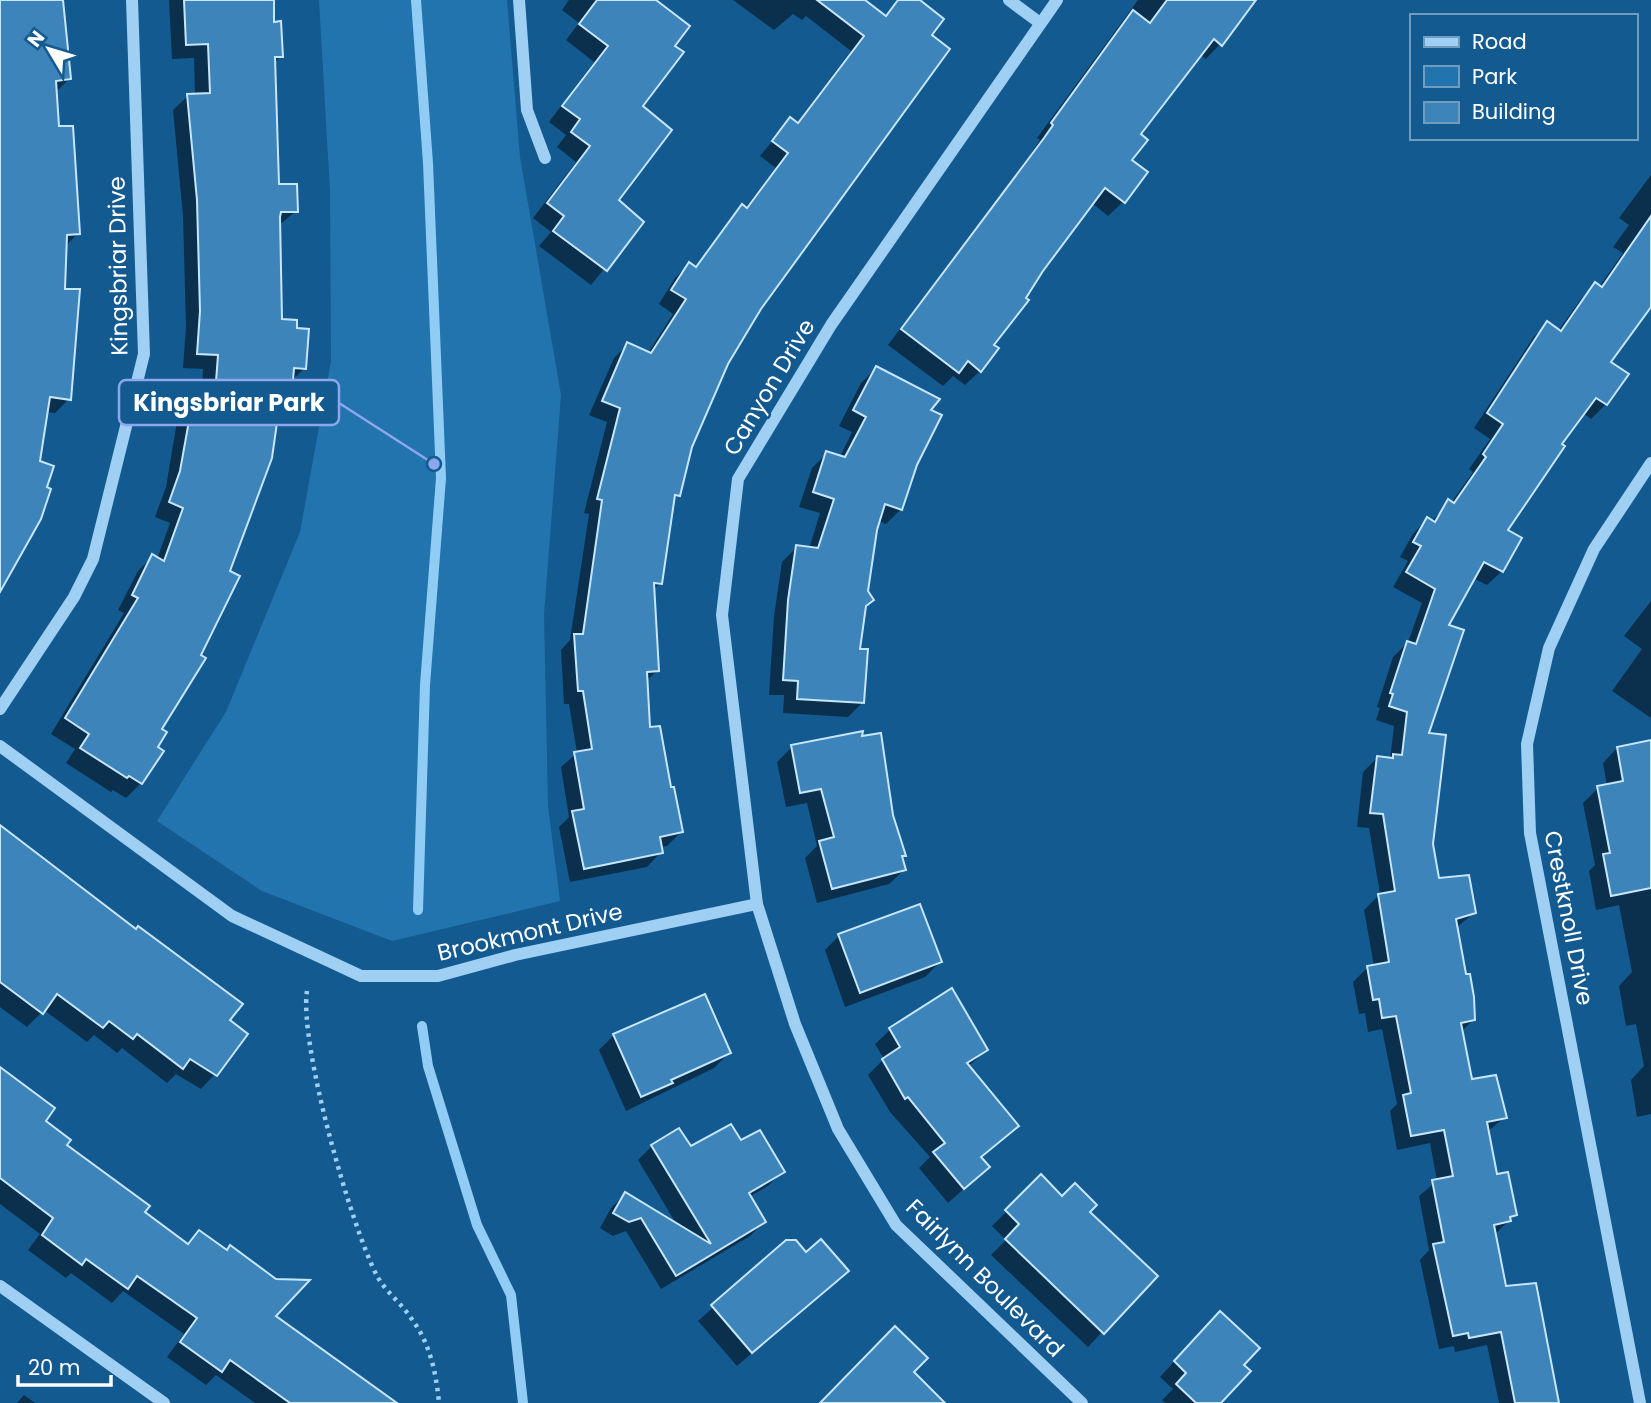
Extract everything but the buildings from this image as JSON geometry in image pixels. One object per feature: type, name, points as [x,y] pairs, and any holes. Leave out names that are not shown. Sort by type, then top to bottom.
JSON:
[{"type":"street","name":"Kingsbriar Drive","points":[[0,709],[74,597],[93,559],[144,354],[132,0]]},
{"type":"street","points":[[519,0],[527,110],[545,158]]},
{"type":"street","points":[[1009,0],[1040,23]]},
{"type":"street","name":"Canyon Drive","points":[[757,904],[722,615],[738,480],[831,325],[1057,0]]},
{"type":"street","name":"Crestknoll Drive","points":[[1640,1403],[1531,833],[1527,744],[1549,648],[1594,549],[1651,463]]},
{"type":"street","name":"Brookmont Drive","points":[[0,746],[232,916],[361,976],[438,976],[515,955],[757,904]]},
{"type":"street","name":"Fairlynn Boulevard","points":[[757,904],[795,1024],[838,1129],[895,1225],[1082,1403]]},
{"type":"street","points":[[0,1286],[164,1403]]},
{"type":"path","points":[[307,991],[304,1008],[311,1046],[363,1245],[379,1279],[412,1318],[430,1351],[439,1403]]},
{"type":"green space","points":[[319,0],[507,0],[520,157],[561,395],[544,614],[548,806],[560,901],[392,941],[262,891],[157,821],[226,712],[300,532],[331,361],[330,191]]},
{"type":"waterway","points":[[416,0],[428,163],[441,478],[425,685],[418,910]]},
{"type":"waterway","points":[[422,1026],[428,1066],[477,1225],[511,1295],[523,1403]]},
{"type":"place","name":"Kingsbriar Park","points":[[434,464]]}]
